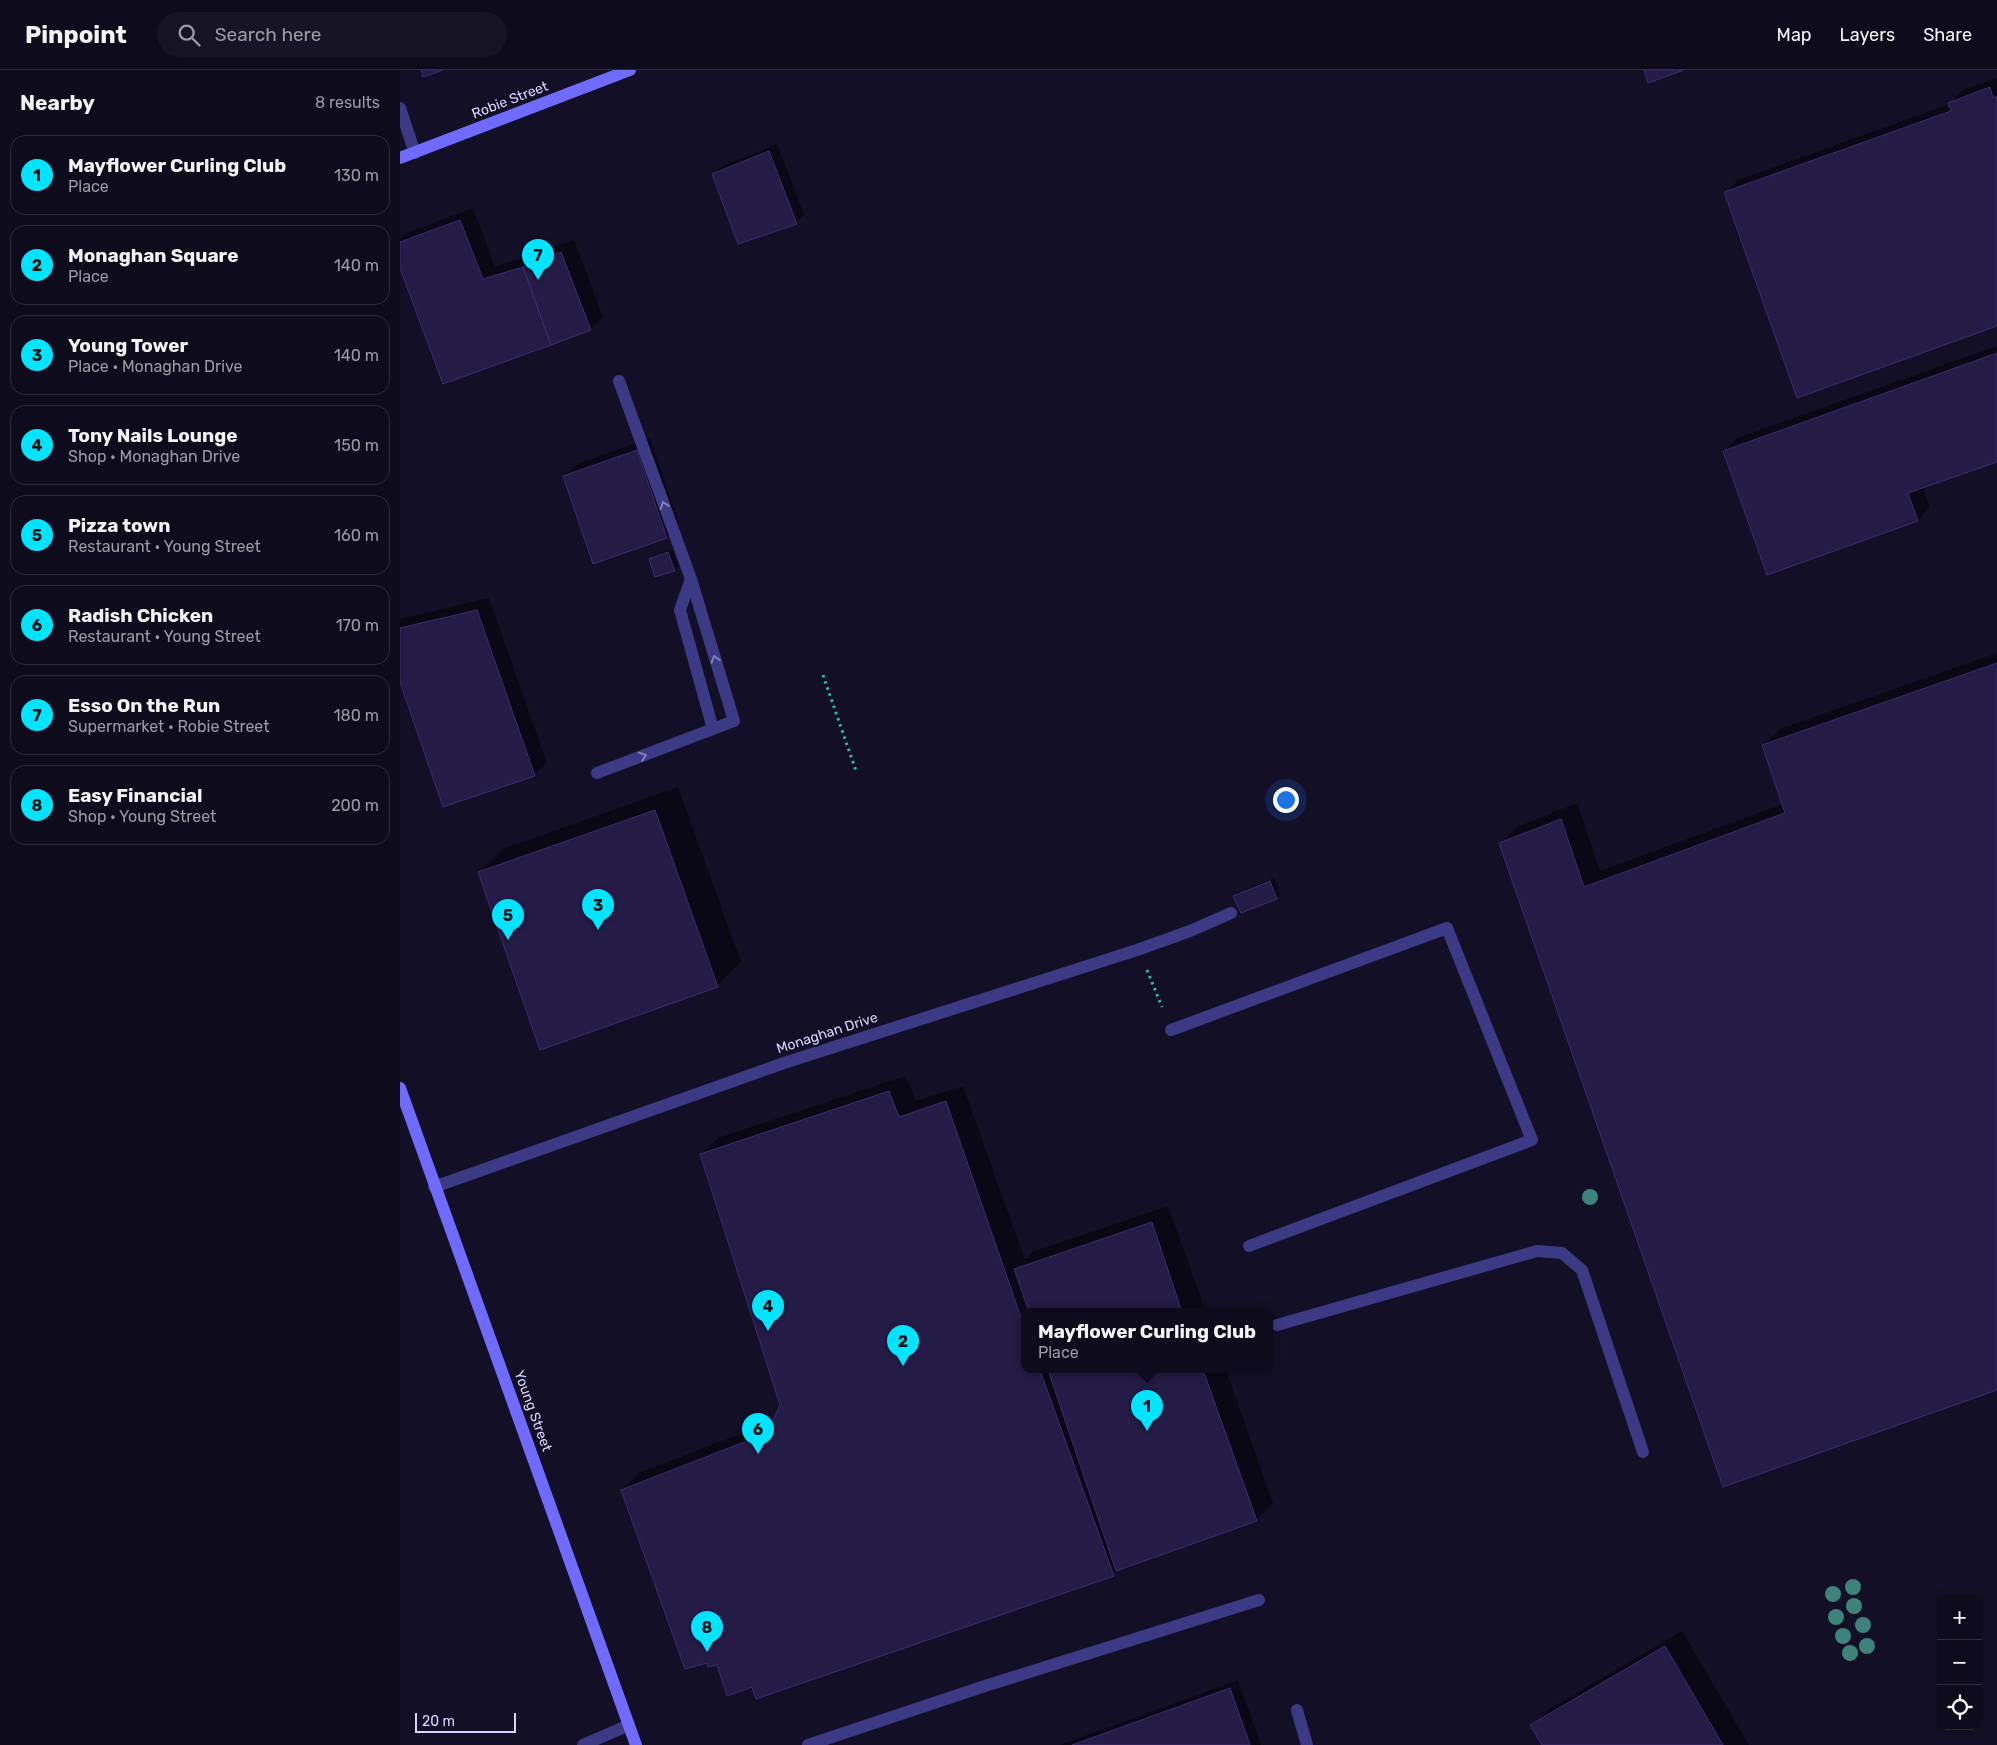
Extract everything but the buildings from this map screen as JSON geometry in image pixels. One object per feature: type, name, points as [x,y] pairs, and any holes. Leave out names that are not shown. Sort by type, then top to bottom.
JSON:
[{"type":"main road","name":"Robie Street","points":[[400,158],[630,70]]},
{"type":"main road","name":"Young Street","points":[[400,1088],[636,1745]]},
{"type":"street","points":[[400,108],[415,153]]},
{"type":"street","points":[[597,773],[734,721],[691,579],[619,381]]},
{"type":"street","points":[[691,579],[680,610],[713,729]]},
{"type":"street","name":"Monaghan Drive","points":[[434,1187],[784,1063],[1138,950],[1190,932],[1231,913]]},
{"type":"street","points":[[1171,1030],[1447,928],[1532,1140],[1249,1246]]},
{"type":"street","points":[[1277,1325],[1537,1251],[1562,1253],[1582,1270],[1643,1452]]},
{"type":"street","points":[[808,1745],[985,1686],[1259,1600]]},
{"type":"street","points":[[1297,1710],[1307,1745]]},
{"type":"street","points":[[582,1745],[629,1725]]},
{"type":"path","points":[[823,675],[856,771]]},
{"type":"path","points":[[1138,950],[1162,1007]]},
{"type":"place","name":"Esso On the Run","points":[[538,280]]},
{"type":"place","name":"Young Tower","points":[[598,930]]},
{"type":"place","name":"Pizza town","points":[[508,940]]},
{"type":"place","name":"Tony Nails Lounge","points":[[768,1331]]},
{"type":"place","name":"Monaghan Square","points":[[903,1366]]},
{"type":"place","name":"Mayflower Curling Club","points":[[1147,1431]]},
{"type":"place","name":"Radish Chicken","points":[[758,1454]]},
{"type":"place","name":"Easy Financial","points":[[707,1652]]}]
